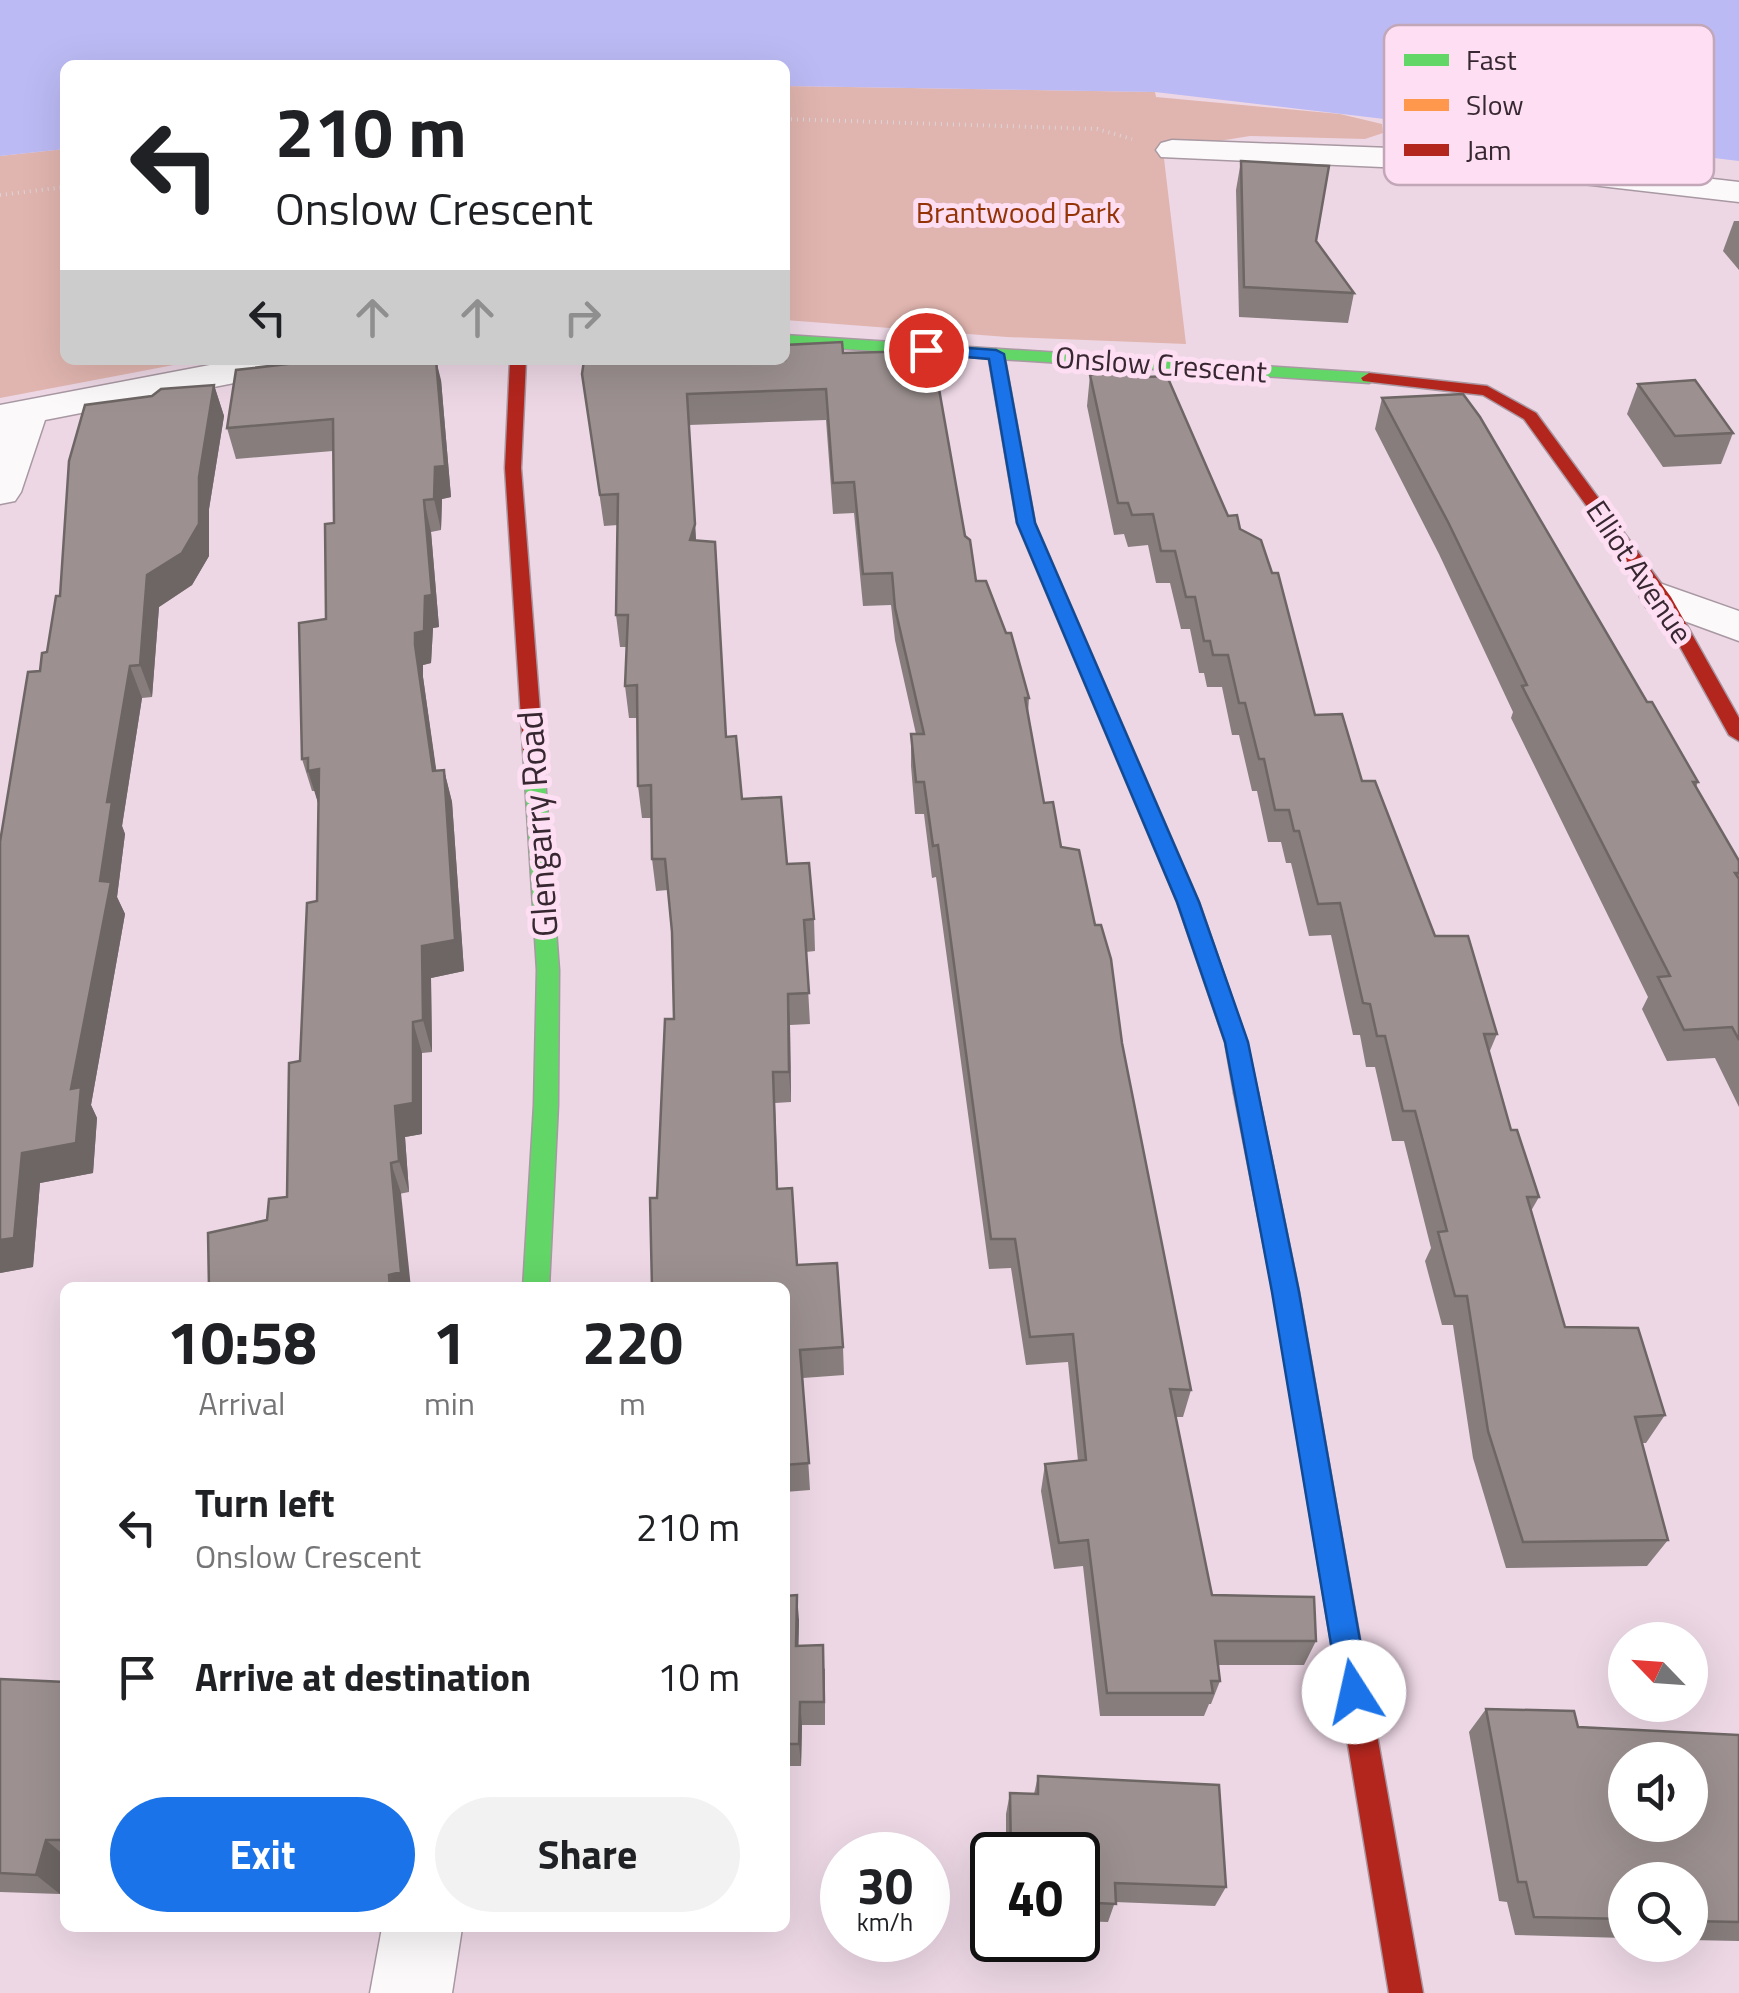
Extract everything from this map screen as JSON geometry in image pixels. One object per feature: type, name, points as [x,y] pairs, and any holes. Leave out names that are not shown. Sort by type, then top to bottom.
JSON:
[{"type":"street","points":[[1172,150],[1384,158]]},
{"type":"street","points":[[1678,185],[1739,192]]},
{"type":"street","name":"Onslow Crescent","points":[[790,340],[1440,383],[1488,390],[1530,416]]},
{"type":"street","points":[[996,354],[1026,523],[1188,902],[1236,1042],[1286,1292],[1406,1993]]},
{"type":"street","points":[[0,492],[14,414],[270,365]]},
{"type":"street","name":"Glengarry Road","points":[[518,365],[512,468],[548,970],[546,1105],[536,1282]]},
{"type":"street","name":"Elliot Avenue","points":[[1530,416],[1662,597],[1739,735]]},
{"type":"street","points":[[1662,597],[1739,626]]},
{"type":"street","points":[[411,1993],[421,1932]]},
{"type":"path","points":[[790,119],[1098,130],[1172,150]]},
{"type":"path","points":[[0,195],[60,189]]},
{"type":"green space","name":"Brantwood Park","points":[[790,86],[1155,92],[1156,97],[1340,114],[1382,124],[1383,133],[1365,139],[1250,136],[1163,150],[1186,344],[1007,337],[790,320]]},
{"type":"green space","points":[[60,150],[60,365],[174,365],[0,398],[0,156]]},
{"type":"water","points":[[0,0],[1739,0],[1739,161],[1714,158],[1714,25],[1384,25],[1384,119],[1155,92],[790,86],[790,60],[60,60],[60,150],[0,156]]},
{"type":"building","points":[[1241,161],[1329,166],[1316,241],[1354,293],[1244,287]]},
{"type":"building","points":[[842,342],[843,353],[924,351],[925,355],[933,355],[976,581],[986,581],[1006,633],[1011,633],[1029,698],[1025,698],[1044,803],[1053,802],[1061,847],[1079,850],[1095,925],[1101,925],[1111,959],[1122,1043],[1191,1390],[1170,1389],[1212,1595],[1314,1597],[1316,1641],[1215,1641],[1220,1681],[1211,1681],[1213,1693],[1107,1693],[1088,1540],[1059,1543],[1045,1464],[1086,1460],[1073,1334],[1030,1337],[1015,1239],[991,1239],[938,845],[933,846],[924,782],[916,782],[911,734],[924,734],[895,608],[892,573],[863,574],[854,482],[833,483],[826,389],[687,394],[695,524],[690,540],[715,542],[726,737],[736,736],[742,799],[781,797],[787,864],[809,863],[814,919],[804,920],[809,993],[788,994],[789,1072],[773,1072],[777,1189],[792,1188],[797,1265],[837,1263],[843,1347],[800,1350],[809,1463],[790,1465],[790,1282],[652,1282],[650,1198],[657,1198],[665,1019],[674,1019],[672,932],[665,859],[652,859],[651,785],[638,786],[637,685],[625,686],[628,615],[616,615],[618,494],[600,495],[583,365],[790,365],[790,345]]},
{"type":"building","points":[[278,365],[436,365],[445,466],[435,467],[434,499],[424,500],[432,595],[425,596],[424,631],[415,633],[415,645],[433,771],[444,770],[455,940],[422,946],[423,1020],[413,1022],[413,1103],[395,1106],[399,1161],[391,1163],[401,1272],[389,1275],[390,1282],[209,1282],[208,1233],[267,1220],[269,1199],[287,1197],[289,1063],[300,1061],[307,903],[317,901],[319,769],[308,771],[308,758],[302,759],[299,623],[326,619],[325,524],[334,523],[333,419],[227,428],[236,370]]},
{"type":"building","points":[[1144,371],[1147,377],[1167,376],[1228,516],[1237,515],[1240,529],[1261,540],[1272,573],[1278,573],[1315,715],[1342,714],[1362,781],[1375,781],[1435,936],[1468,936],[1497,1034],[1484,1034],[1511,1130],[1517,1130],[1539,1197],[1527,1197],[1565,1327],[1638,1328],[1665,1415],[1635,1417],[1668,1540],[1523,1542],[1488,1431],[1467,1296],[1455,1296],[1438,1232],[1447,1231],[1415,1111],[1403,1111],[1385,1036],[1377,1036],[1370,1004],[1363,1003],[1340,903],[1318,904],[1299,831],[1294,831],[1289,810],[1275,810],[1264,759],[1259,759],[1245,703],[1239,703],[1228,655],[1213,655],[1210,641],[1204,641],[1195,597],[1186,597],[1175,551],[1161,551],[1153,514],[1132,515],[1128,503],[1118,503],[1090,375]]},
{"type":"building","points":[[1695,380],[1733,433],[1675,436],[1638,384]]},
{"type":"building","points":[[214,385],[199,477],[199,524],[182,553],[147,575],[140,665],[130,666],[107,802],[112,802],[100,881],[111,882],[71,1089],[81,1087],[76,1143],[22,1153],[14,1238],[0,1240],[0,842],[28,672],[40,671],[56,596],[60,596],[69,461],[85,405],[152,396],[161,389]]},
{"type":"building","points":[[1463,394],[1647,702],[1652,702],[1739,861],[1739,873],[1735,873],[1739,879],[1739,1040],[1732,1027],[1684,1030],[1658,977],[1670,976],[1522,686],[1527,685],[1448,522],[1382,398]]},
{"type":"building","points":[[797,1595],[796,1646],[823,1645],[824,1702],[800,1702],[799,1744],[790,1744],[790,1596]]},
{"type":"building","points":[[0,1679],[60,1682],[60,1840],[46,1840],[36,1875],[0,1873]]},
{"type":"building","points":[[1486,1709],[1574,1711],[1578,1727],[1739,1735],[1739,1922],[1708,1921],[1708,1862],[1608,1862],[1608,1919],[1534,1917],[1526,1882],[1518,1882]]},
{"type":"building","points":[[1038,1776],[1219,1785],[1226,1887],[1115,1883],[1116,1904],[1100,1903],[1100,1832],[1011,1832],[1010,1793],[1038,1794]]},
{"type":"traffic: fast","points":[[790,340],[1369,378]]},
{"type":"traffic: fast","points":[[533,750],[548,970],[546,1105],[536,1282]]},
{"type":"traffic: fast","points":[[1246,1093],[1286,1292],[1326,1527]]},
{"type":"traffic: slow","points":[[996,354],[1026,523],[1188,902],[1236,1042],[1246,1093]]},
{"type":"traffic: jam","points":[[518,365],[513,468],[533,750]]},
{"type":"traffic: jam","points":[[1369,378],[1487,391],[1530,416],[1662,597],[1739,735]]},
{"type":"traffic: jam","points":[[1326,1527],[1406,1993]]},
{"type":"route","points":[[926,350],[996,354],[1026,523],[1188,902],[1236,1042],[1286,1292],[1354,1692]]}]
